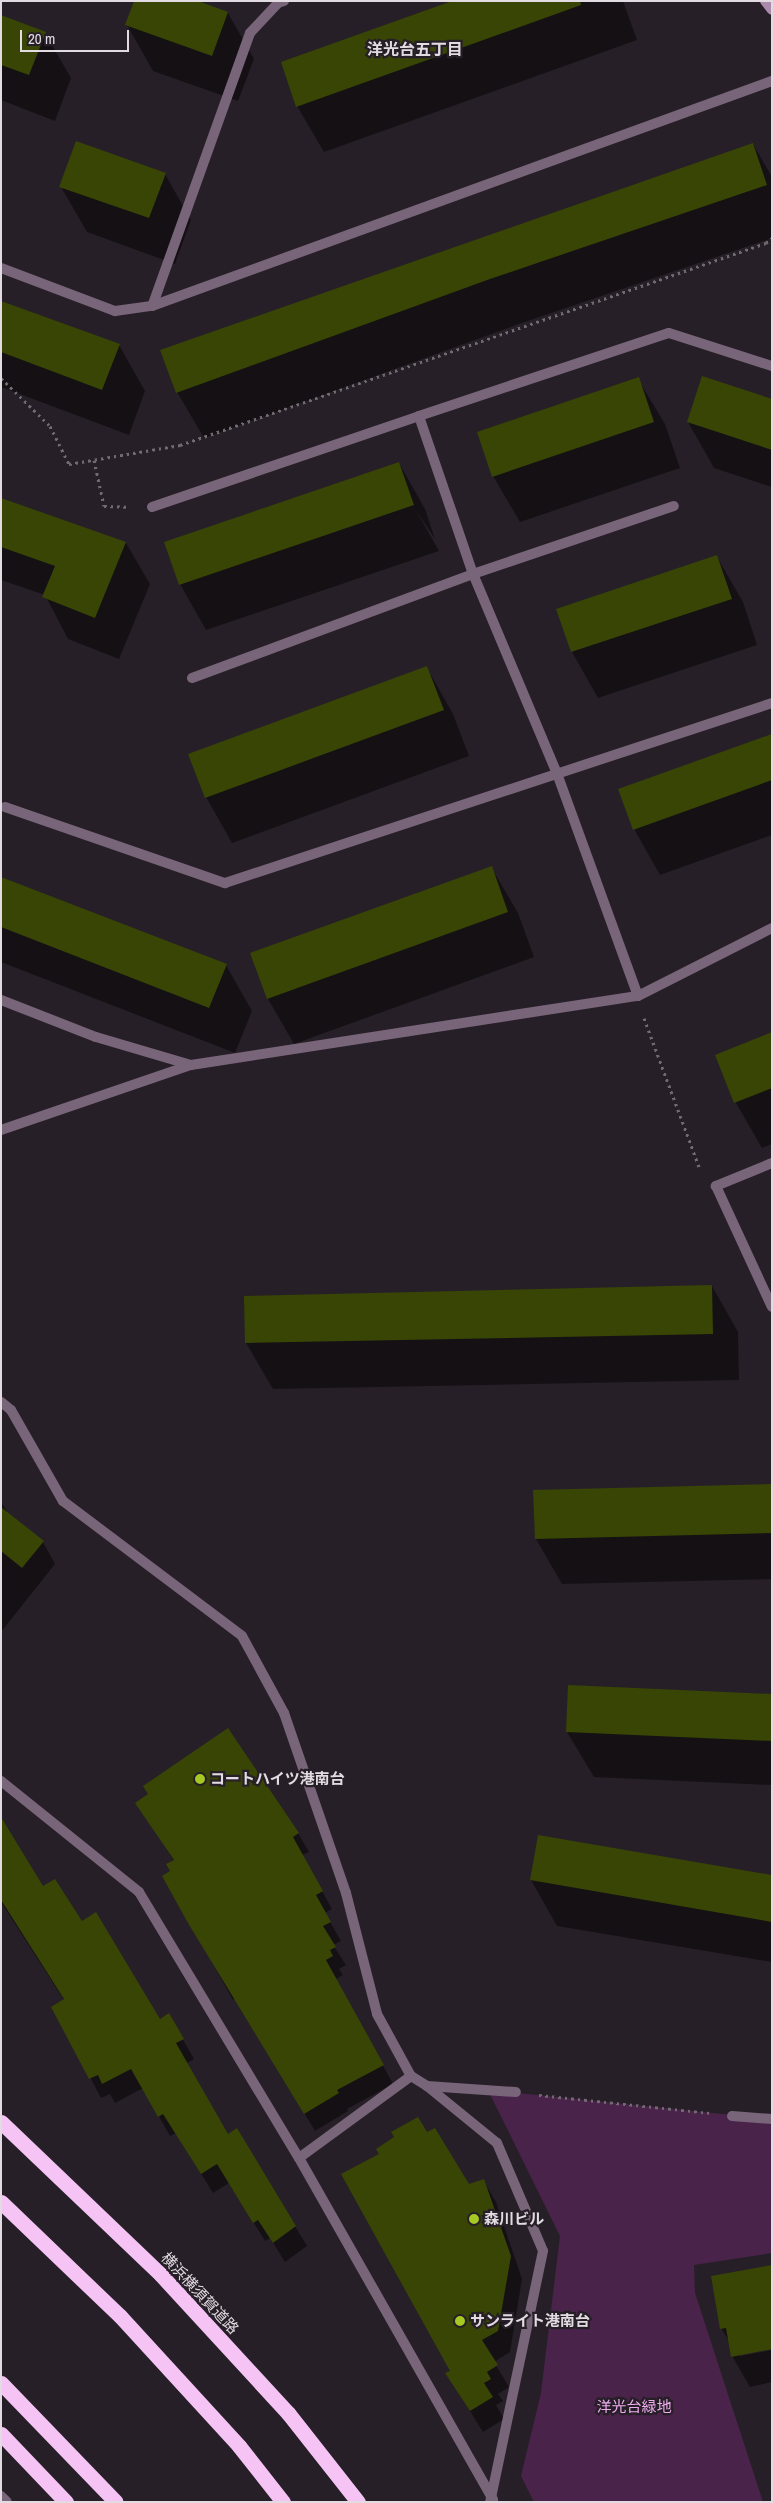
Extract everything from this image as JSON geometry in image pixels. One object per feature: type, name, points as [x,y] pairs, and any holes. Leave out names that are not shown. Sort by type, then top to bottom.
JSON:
[{"type":"highway","name":"横浜横須賀道路","points":[[1,2122],[161,2275],[288,2413],[357,2500]]},
{"type":"highway","points":[[1,2202],[120,2316],[239,2446],[283,2502]]},
{"type":"highway","points":[[1,2383],[116,2502]]},
{"type":"highway","points":[[1,2434],[66,2502]]},
{"type":"street","points":[[152,306],[250,33],[278,3],[284,1]]},
{"type":"street","points":[[764,1],[772,10]]},
{"type":"street","points":[[1,268],[115,311],[152,306],[772,82]]},
{"type":"street","points":[[152,507],[670,333],[772,366]]},
{"type":"street","points":[[419,416],[473,574],[558,776],[638,996]]},
{"type":"street","points":[[192,678],[473,574],[674,506]]},
{"type":"street","points":[[5,807],[225,883],[558,776],[772,703]]},
{"type":"street","points":[[1,1130],[191,1065],[638,996],[772,928]]},
{"type":"street","points":[[1,1000],[96,1037],[191,1065]]},
{"type":"street","points":[[772,1163],[716,1186],[772,1307]]},
{"type":"street","points":[[1,1402],[11,1410],[63,1501],[242,1636],[284,1713],[346,1892],[377,2014],[410,2076],[427,2086],[497,2143],[544,2251],[492,2501]]},
{"type":"street","points":[[1,1781],[139,1892],[299,2158],[492,2501]]},
{"type":"street","points":[[299,2158],[410,2076]]},
{"type":"street","points":[[427,2086],[516,2092]]},
{"type":"street","points":[[732,2116],[772,2119]]},
{"type":"street","points":[[1,2496],[7,2502]]},
{"type":"path","points":[[1,378],[50,426],[69,464],[180,445],[756,246],[772,238]]},
{"type":"path","points":[[94,460],[104,506],[152,507]]},
{"type":"path","points":[[641,1011],[696,1165]]},
{"type":"path","points":[[516,2092],[732,2116]]},
{"type":"green space","name":"洋光台緑地","points":[[488,2090],[772,2119],[772,2253],[694,2265],[695,2293],[763,2502],[534,2502],[521,2476],[541,2393],[560,2236]]},
{"type":"building","points":[[134,1],[198,1],[228,12],[212,56],[125,25]]},
{"type":"building","points":[[452,1],[580,1],[581,5],[296,107],[281,62]]},
{"type":"building","points":[[1,15],[46,32],[29,75],[1,65]]},
{"type":"building","points":[[76,141],[166,173],[149,218],[59,187]]},
{"type":"building","points":[[753,143],[767,185],[490,279],[176,393],[160,350]]},
{"type":"building","points":[[1,301],[120,344],[102,390],[1,352]]},
{"type":"building","points":[[702,376],[772,399],[772,450],[687,422]]},
{"type":"building","points":[[639,377],[654,422],[492,477],[477,432]]},
{"type":"building","points":[[399,462],[414,505],[179,585],[164,542]]},
{"type":"building","points":[[1,498],[126,542],[95,618],[42,597],[55,566],[1,547]]},
{"type":"building","points":[[717,555],[732,599],[571,652],[556,609]]},
{"type":"building","points":[[427,666],[444,710],[205,798],[188,754]]},
{"type":"building","points":[[772,734],[772,780],[633,830],[618,789]]},
{"type":"building","points":[[492,866],[508,912],[267,999],[250,953]]},
{"type":"building","points":[[1,877],[227,964],[209,1008],[1,927]]},
{"type":"building","points":[[772,1032],[772,1088],[734,1103],[715,1055]]},
{"type":"building","points":[[712,1285],[713,1334],[245,1343],[244,1296]]},
{"type":"building","points":[[772,1484],[772,1533],[535,1539],[533,1490]]},
{"type":"building","points":[[1,1507],[44,1541],[22,1568],[1,1551]]},
{"type":"building","points":[[568,1685],[772,1694],[772,1741],[566,1732]]},
{"type":"building","points":[[228,1728],[299,1833],[293,1837],[323,1891],[316,1895],[331,1922],[323,1926],[336,1947],[330,1950],[333,1956],[326,1960],[384,2065],[337,2090],[339,2093],[304,2114],[188,1923],[162,1876],[170,1871],[166,1864],[174,1860],[135,1803],[148,1794],[143,1786]]},
{"type":"building","points":[[1,1817],[43,1886],[55,1879],[82,1921],[96,1912],[160,2019],[169,2013],[184,2039],[176,2043],[228,2134],[237,2128],[296,2226],[273,2243],[258,2220],[253,2223],[217,2164],[201,2174],[163,2114],[158,2117],[131,2069],[102,2084],[98,2075],[89,2079],[51,2007],[64,1999],[1,1900]]},
{"type":"building","points":[[538,1835],[772,1875],[772,1922],[530,1880]]},
{"type":"building","points":[[418,2117],[427,2132],[435,2128],[469,2184],[484,2179],[511,2256],[498,2331],[482,2340],[498,2365],[487,2372],[491,2379],[484,2383],[493,2397],[470,2411],[445,2373],[450,2371],[341,2174],[379,2154],[376,2149],[394,2137],[391,2132]]},
{"type":"building","points":[[772,2265],[772,2349],[731,2357],[726,2328],[720,2329],[711,2276]]},
{"type":"place","name":"コートハイツ港南台","points":[[200,1779]]},
{"type":"place","name":"森川ビル","points":[[474,2219]]},
{"type":"place","name":"サンライト港南台","points":[[460,2321]]},
{"type":"district","name":"洋光台五丁目","points":[[415,49]]}]
